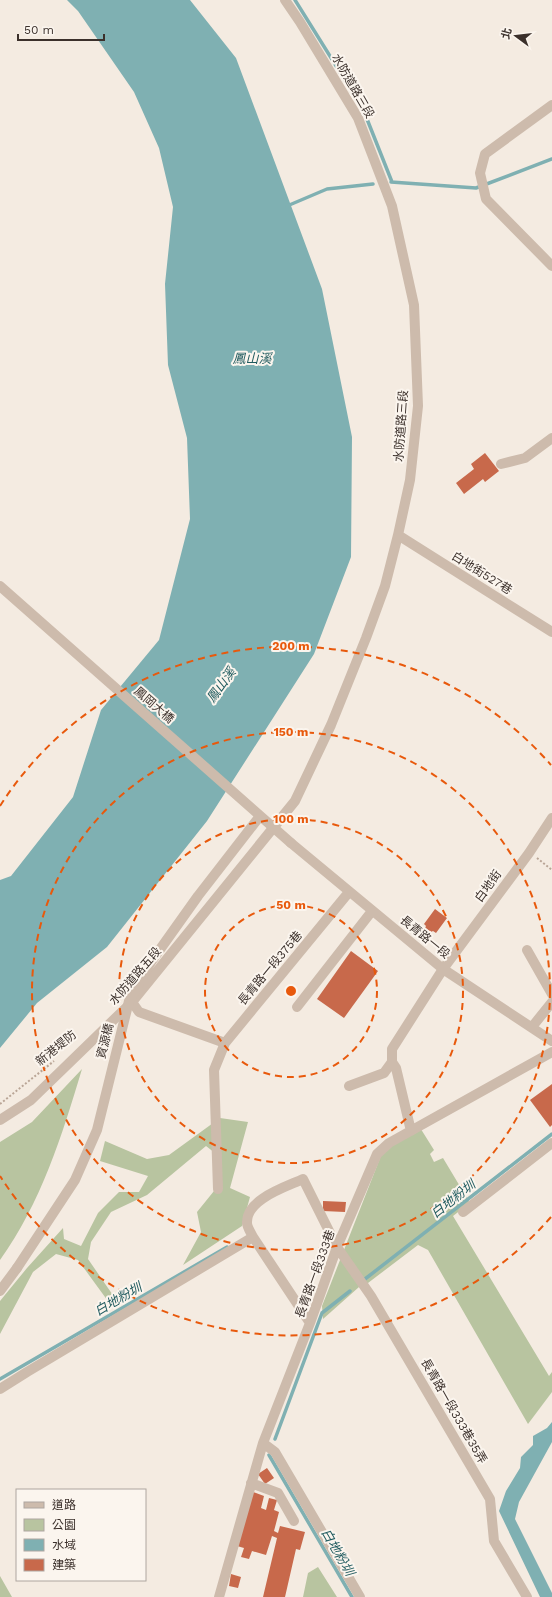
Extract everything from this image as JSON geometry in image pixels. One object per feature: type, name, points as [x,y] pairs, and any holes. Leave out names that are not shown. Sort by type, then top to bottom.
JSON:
[{"type":"street","name":"水防道路三段","points":[[272,830],[295,801],[331,725],[385,586],[410,480],[418,406],[414,305],[392,206],[358,118],[285,0]]},
{"type":"street","points":[[552,105],[485,154],[480,173],[486,199],[552,266]]},
{"type":"street","points":[[501,464],[525,458],[552,438]]},
{"type":"street","name":"白地街527巷","points":[[398,535],[552,632]]},
{"type":"street","name":"鳳岡大橋","points":[[0,586],[290,843]]},
{"type":"street","name":"資源橋","points":[[0,1291],[17,1268],[75,1180],[97,1130],[129,1001],[155,956],[198,896],[260,816]]},
{"type":"street","name":"白地街","points":[[392,1062],[392,1049],[443,969],[529,853],[552,818]]},
{"type":"street","name":"水防道路五段","points":[[0,1120],[30,1100],[132,1002],[272,830]]},
{"type":"street","name":"長青路一段","points":[[290,843],[443,969],[552,1041]]},
{"type":"street","name":"長青路一段375巷","points":[[218,1189],[214,1070],[225,1043],[349,892]]},
{"type":"street","points":[[297,1008],[372,911]]},
{"type":"street","points":[[527,950],[552,994]]},
{"type":"street","points":[[132,1002],[139,1012],[225,1043]]},
{"type":"street","points":[[532,1028],[552,1002]]},
{"type":"street","name":"長青路一段333巷","points":[[219,1597],[263,1443],[310,1323],[337,1247],[377,1154],[390,1143],[552,1052]]},
{"type":"street","points":[[349,1086],[384,1073],[392,1062],[396,1068],[411,1131]]},
{"type":"street","points":[[463,1212],[552,1143]]},
{"type":"street","name":"長青路一段333巷35弄","points":[[253,1237],[247,1224],[248,1214],[260,1200],[303,1179],[337,1247],[371,1296],[490,1499],[494,1541],[526,1597]]},
{"type":"street","points":[[0,1390],[27,1372],[253,1237],[310,1323]]},
{"type":"street","points":[[263,1443],[275,1452],[360,1597]]},
{"type":"street","points":[[251,1483],[278,1492],[294,1521]]},
{"type":"path","points":[[529,853],[552,870]]},
{"type":"path","name":"新港堤防","points":[[0,1104],[55,1061]]},
{"type":"green space","points":[[82,1069],[67,1119],[39,1192],[27,1216],[0,1260],[0,1142],[32,1122]]},
{"type":"green space","points":[[220,1118],[248,1122],[230,1188],[250,1197],[242,1226],[183,1265],[201,1232],[197,1212],[214,1191],[215,1153],[206,1146],[147,1195],[111,1212],[91,1242],[88,1259],[119,1304],[113,1308],[78,1260],[56,1254],[33,1272],[0,1334],[0,1301],[63,1228],[64,1239],[81,1246],[98,1213],[119,1192],[139,1192],[148,1176],[100,1161],[105,1141],[147,1159],[169,1155]]},
{"type":"green space","points":[[419,1126],[434,1150],[430,1154],[434,1162],[443,1158],[470,1203],[453,1216],[549,1376],[552,1372],[552,1392],[528,1424],[428,1250],[418,1245],[368,1283],[359,1287],[323,1319],[322,1306],[384,1148]]},
{"type":"green space","points":[[318,1567],[337,1597],[303,1597],[308,1573]]},
{"type":"green space","points":[[0,1576],[12,1597],[0,1597]]},
{"type":"water","name":"鳳山溪","points":[[67,0],[190,0],[236,58],[322,289],[352,437],[351,557],[314,654],[207,821],[107,947],[37,1003],[0,1048],[0,880],[11,876],[73,797],[101,710],[159,640],[190,519],[187,438],[168,365],[165,284],[173,207],[159,148],[134,92],[78,11]]},
{"type":"water","points":[[552,1422],[552,1442],[519,1502],[515,1519],[552,1593],[552,1597],[540,1597],[499,1511],[506,1491],[520,1468],[521,1457],[533,1445],[533,1436],[547,1428]]},
{"type":"building","points":[[485,453],[499,471],[485,482],[483,479],[464,494],[456,483],[474,469],[471,464]]},
{"type":"building","points":[[435,909],[447,918],[436,933],[425,928],[426,926],[424,924]]},
{"type":"building","points":[[351,951],[378,971],[344,1018],[317,999]]},
{"type":"building","points":[[552,1084],[552,1125],[550,1127],[530,1100]]},
{"type":"building","points":[[323,1201],[346,1202],[345,1212],[323,1211]]},
{"type":"building","points":[[267,1468],[274,1478],[265,1484],[258,1474]]},
{"type":"building","points":[[253,1492],[264,1496],[261,1508],[266,1510],[269,1498],[277,1500],[274,1510],[279,1512],[274,1531],[278,1533],[280,1526],[305,1532],[300,1550],[296,1549],[285,1597],[263,1597],[277,1538],[272,1536],[266,1555],[252,1551],[249,1559],[241,1557],[244,1548],[237,1546]]},
{"type":"building","points":[[231,1574],[241,1577],[238,1588],[229,1586]]},
{"type":"waterway","points":[[295,0],[363,109],[392,182]]},
{"type":"waterway","points":[[391,182],[476,188],[552,159]]},
{"type":"waterway","points":[[287,206],[327,189],[373,184]]},
{"type":"waterway","name":"白地粉圳","points":[[365,1279],[552,1134]]},
{"type":"waterway","name":"白地粉圳","points":[[0,1379],[227,1247]]},
{"type":"waterway","name":"白地粉圳","points":[[275,1439],[322,1313],[350,1291]]},
{"type":"waterway","name":"白地粉圳","points":[[269,1455],[352,1597]]}]
